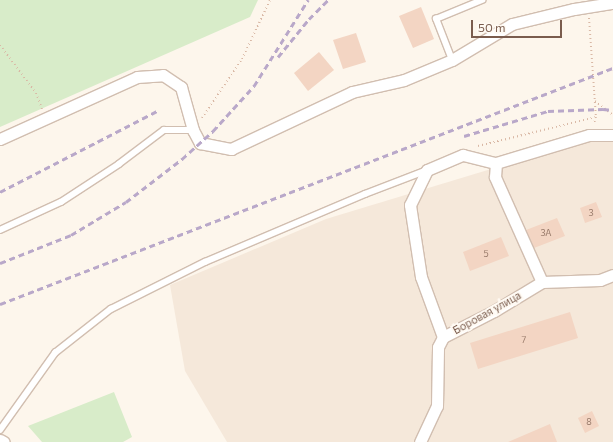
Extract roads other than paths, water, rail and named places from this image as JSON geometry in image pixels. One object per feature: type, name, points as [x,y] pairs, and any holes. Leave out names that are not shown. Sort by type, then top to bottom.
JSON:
[{"type":"street","points":[[0,139],[137,77],[163,75],[181,87],[193,130],[200,143],[231,149],[283,123],[352,92],[404,80],[452,60],[506,26],[613,3]]},
{"type":"street","points":[[443,337],[421,277],[410,205],[427,170],[462,156],[496,163],[589,135],[613,134]]},
{"type":"street","points":[[496,163],[496,177],[542,282]]},
{"type":"street","name":"Боровая улица","points":[[420,442],[437,406],[438,347],[443,337],[494,311],[542,282],[600,280],[613,275]]},
{"type":"street","points":[[0,440],[4,442]]},
{"type":"lane","points":[[452,60],[436,19],[482,0]]},
{"type":"lane","points":[[0,230],[62,202],[119,164],[164,130],[193,130]]},
{"type":"lane","points":[[0,430],[55,353],[111,309],[212,259],[365,194],[427,170]]},
{"type":"railway","points":[[0,263],[71,235],[126,202],[182,159],[213,131],[254,86],[308,0]]},
{"type":"railway","points":[[278,57],[309,19],[328,0]]},
{"type":"railway","points":[[0,304],[613,68]]},
{"type":"railway","points":[[464,136],[548,111],[613,110]]},
{"type":"railway","points":[[0,192],[157,111]]}]
